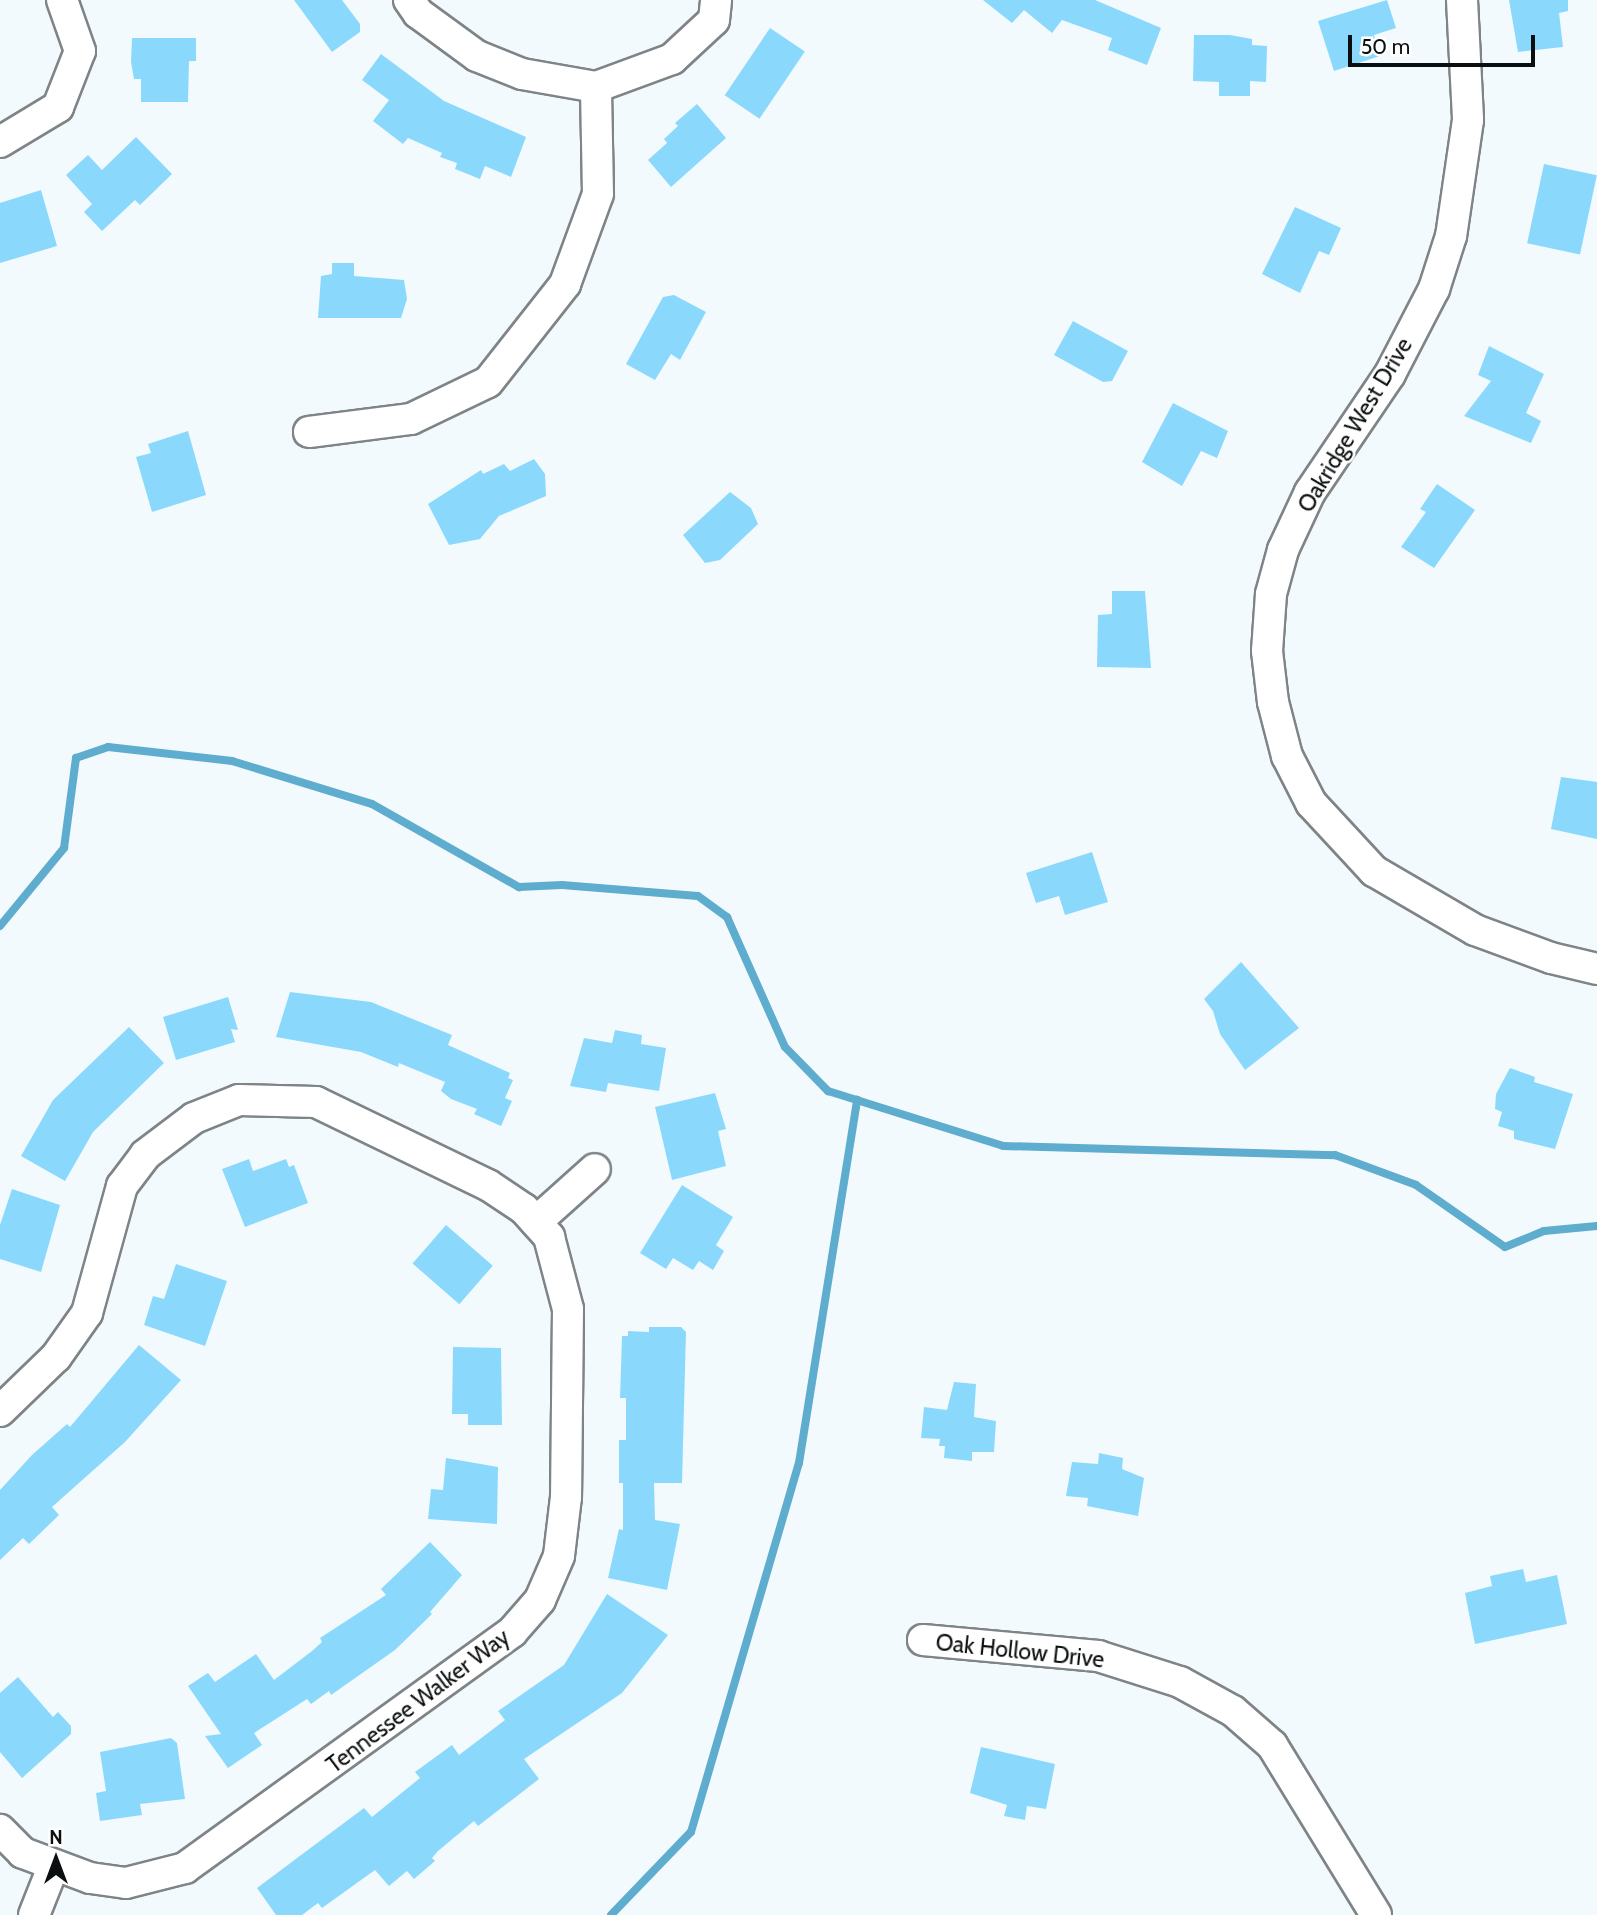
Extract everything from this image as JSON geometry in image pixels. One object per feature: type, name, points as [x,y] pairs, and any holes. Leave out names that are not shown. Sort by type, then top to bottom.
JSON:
[{"type":"street","points":[[0,142],[58,107],[80,51],[62,0]]},
{"type":"street","points":[[409,0],[418,13],[477,56],[522,74],[596,87],[673,59],[714,20],[716,0]]},
{"type":"street","name":"Oakridge West Drive","points":[[1462,0],[1468,120],[1451,236],[1434,289],[1390,374],[1310,492],[1283,551],[1271,594],[1267,651],[1273,702],[1287,756],[1311,803],[1374,871],[1475,930],[1551,958],[1597,969]]},
{"type":"street","points":[[309,432],[411,419],[488,382],[565,284],[598,194],[596,87]]},
{"type":"street","name":"Tennessee Walker Way","points":[[0,1411],[56,1357],[87,1313],[122,1186],[145,1155],[194,1118],[239,1100],[316,1102],[488,1185],[524,1209],[549,1237],[568,1309],[566,1497],[559,1556],[540,1600],[512,1632],[476,1662],[185,1868],[126,1883],[52,1867],[23,1853],[0,1830]]},
{"type":"street","points":[[536,1223],[595,1169]]},
{"type":"street","name":"Oak Hollow Drive","points":[[923,1640],[1098,1656],[1180,1682],[1233,1711],[1272,1745],[1285,1763],[1332,1849],[1376,1915]]},
{"type":"street","points":[[34,1915],[52,1867]]},
{"type":"building","points":[[294,0],[342,0],[360,24],[360,32],[332,52]]},
{"type":"building","points":[[983,0],[1095,0],[1161,28],[1147,65],[1108,50],[1112,38],[1062,20],[1052,33],[1024,10],[1012,23]]},
{"type":"building","points":[[1387,0],[1396,28],[1374,35],[1380,56],[1334,71],[1318,21]]},
{"type":"building","points":[[1509,0],[1568,0],[1568,11],[1559,13],[1563,47],[1518,52]]},
{"type":"building","points":[[770,28],[805,51],[760,119],[725,95]]},
{"type":"building","points":[[1194,35],[1230,35],[1252,39],[1252,45],[1267,46],[1266,82],[1250,81],[1250,96],[1219,96],[1219,82],[1193,81]]},
{"type":"building","points":[[132,38],[196,38],[196,61],[189,61],[188,102],[141,102],[141,79],[134,79],[131,62]]},
{"type":"building","points":[[381,54],[444,101],[526,137],[511,177],[485,166],[480,179],[455,169],[457,163],[440,157],[442,153],[408,138],[403,144],[373,121],[389,100],[362,80]]},
{"type":"building","points":[[697,104],[726,138],[671,187],[648,160],[667,143],[664,139],[678,126],[675,123]]},
{"type":"building","points":[[136,137],[172,174],[140,205],[135,200],[102,231],[84,212],[92,204],[66,175],[88,155],[102,170]]},
{"type":"building","points":[[1544,164],[1597,175],[1580,254],[1527,243]]},
{"type":"building","points":[[41,190],[57,246],[0,263],[0,203]]},
{"type":"building","points":[[1295,207],[1341,228],[1329,255],[1319,251],[1300,293],[1262,274]]},
{"type":"building","points":[[332,263],[354,263],[354,276],[404,280],[407,299],[401,318],[318,318],[321,276],[332,274]]},
{"type":"building","points":[[674,295],[706,312],[680,360],[671,354],[655,380],[626,364],[663,297]]},
{"type":"building","points":[[1073,321],[1128,351],[1112,381],[1103,382],[1054,355]]},
{"type":"building","points":[[1489,346],[1544,374],[1526,413],[1541,421],[1531,443],[1464,416],[1491,381],[1478,375]]},
{"type":"building","points":[[1173,403],[1228,431],[1217,458],[1201,451],[1182,486],[1142,462]]},
{"type":"building","points":[[188,431],[206,495],[152,512],[136,457],[151,453],[148,444]]},
{"type":"building","points":[[534,459],[545,474],[546,496],[499,516],[480,539],[449,545],[428,504],[481,470],[483,474],[504,464],[510,471]]},
{"type":"building","points":[[1437,484],[1475,510],[1434,568],[1401,547],[1426,512],[1420,509]]},
{"type":"building","points":[[730,492],[751,508],[758,524],[720,560],[705,563],[683,535]]},
{"type":"building","points":[[1112,591],[1145,591],[1151,668],[1097,667],[1098,615],[1112,614]]},
{"type":"building","points":[[1561,777],[1597,782],[1597,839],[1551,829]]},
{"type":"building","points":[[1092,852],[1108,902],[1065,915],[1059,896],[1036,903],[1026,873]]},
{"type":"building","points":[[1241,962],[1299,1028],[1245,1070],[1220,1034],[1213,1011],[1204,999]]},
{"type":"building","points":[[290,992],[371,1002],[452,1035],[448,1045],[510,1073],[508,1078],[513,1080],[505,1098],[512,1101],[501,1126],[474,1114],[477,1109],[451,1099],[441,1091],[445,1082],[399,1063],[398,1067],[361,1052],[276,1037]]},
{"type":"building","points":[[228,997],[238,1030],[231,1029],[235,1042],[176,1060],[163,1017]]},
{"type":"building","points":[[129,1027],[164,1063],[93,1132],[65,1181],[21,1156],[53,1100]]},
{"type":"building","points":[[615,1030],[642,1035],[641,1044],[666,1048],[659,1091],[608,1083],[606,1092],[570,1086],[584,1038],[612,1043]]},
{"type":"building","points":[[1510,1068],[1535,1077],[1534,1082],[1573,1094],[1555,1149],[1514,1139],[1514,1131],[1498,1126],[1502,1112],[1495,1109],[1496,1094]]},
{"type":"building","points":[[715,1093],[726,1129],[718,1131],[726,1166],[672,1180],[655,1107]]},
{"type":"building","points":[[249,1159],[253,1171],[286,1159],[289,1167],[294,1165],[308,1203],[245,1227],[222,1169]]},
{"type":"building","points":[[682,1185],[733,1217],[716,1245],[724,1251],[713,1270],[699,1261],[693,1270],[673,1258],[666,1269],[640,1253]]},
{"type":"building","points":[[12,1189],[60,1205],[41,1272],[0,1259],[0,1225]]},
{"type":"building","points":[[446,1225],[493,1266],[459,1304],[413,1263]]},
{"type":"building","points":[[176,1264],[227,1281],[205,1346],[144,1325],[153,1296],[164,1299]]},
{"type":"building","points":[[649,1327],[681,1327],[686,1332],[682,1483],[654,1483],[655,1520],[680,1524],[667,1590],[608,1578],[619,1529],[623,1530],[623,1483],[619,1483],[619,1440],[626,1440],[626,1398],[620,1398],[622,1336],[628,1336],[628,1331],[649,1332]]},
{"type":"building","points":[[139,1345],[181,1380],[125,1442],[52,1507],[59,1515],[29,1544],[23,1538],[0,1560],[0,1490],[32,1455],[67,1424],[70,1427]]},
{"type":"building","points":[[453,1347],[501,1348],[502,1425],[468,1425],[468,1414],[452,1414]]},
{"type":"building","points":[[954,1382],[976,1384],[974,1417],[996,1421],[994,1452],[972,1452],[972,1461],[944,1458],[945,1446],[939,1446],[940,1439],[921,1438],[924,1407],[947,1410]]},
{"type":"building","points":[[1099,1453],[1123,1458],[1122,1469],[1144,1478],[1138,1516],[1087,1506],[1088,1498],[1066,1496],[1072,1462],[1098,1464]]},
{"type":"building","points":[[446,1458],[498,1467],[497,1524],[428,1519],[431,1489],[443,1490]]},
{"type":"building","points":[[430,1542],[462,1575],[430,1612],[432,1614],[395,1650],[331,1695],[329,1691],[311,1704],[307,1699],[254,1733],[262,1745],[228,1768],[205,1736],[221,1734],[188,1686],[208,1673],[215,1682],[256,1654],[274,1680],[322,1642],[320,1638],[386,1595],[381,1589]]},
{"type":"building","points":[[1523,1569],[1526,1582],[1557,1575],[1567,1624],[1475,1644],[1465,1593],[1492,1586],[1490,1576]]},
{"type":"building","points":[[607,1594],[668,1635],[622,1693],[524,1759],[539,1779],[478,1826],[474,1821],[438,1851],[432,1858],[435,1861],[414,1879],[407,1871],[389,1886],[375,1870],[322,1908],[318,1903],[302,1915],[276,1915],[257,1888],[364,1808],[372,1817],[420,1778],[415,1772],[452,1745],[459,1755],[505,1720],[498,1711],[564,1665]]},
{"type":"building","points":[[18,1677],[53,1717],[58,1712],[71,1726],[71,1734],[22,1778],[0,1752],[0,1693]]},
{"type":"building","points":[[171,1738],[177,1743],[185,1799],[140,1804],[142,1815],[100,1821],[96,1793],[106,1791],[100,1752]]},
{"type":"building","points":[[981,1747],[1055,1764],[1046,1809],[1027,1806],[1025,1820],[1004,1816],[1007,1805],[970,1793]]},
{"type":"waterway","points":[[0,926],[64,848],[76,758],[108,747],[232,761],[372,804],[519,887],[562,885],[698,896],[727,917],[785,1047],[828,1091],[1003,1146],[1335,1155],[1416,1185],[1505,1247],[1544,1231],[1597,1226]]},
{"type":"waterway","points":[[611,1915],[691,1832],[799,1463],[857,1100]]}]
